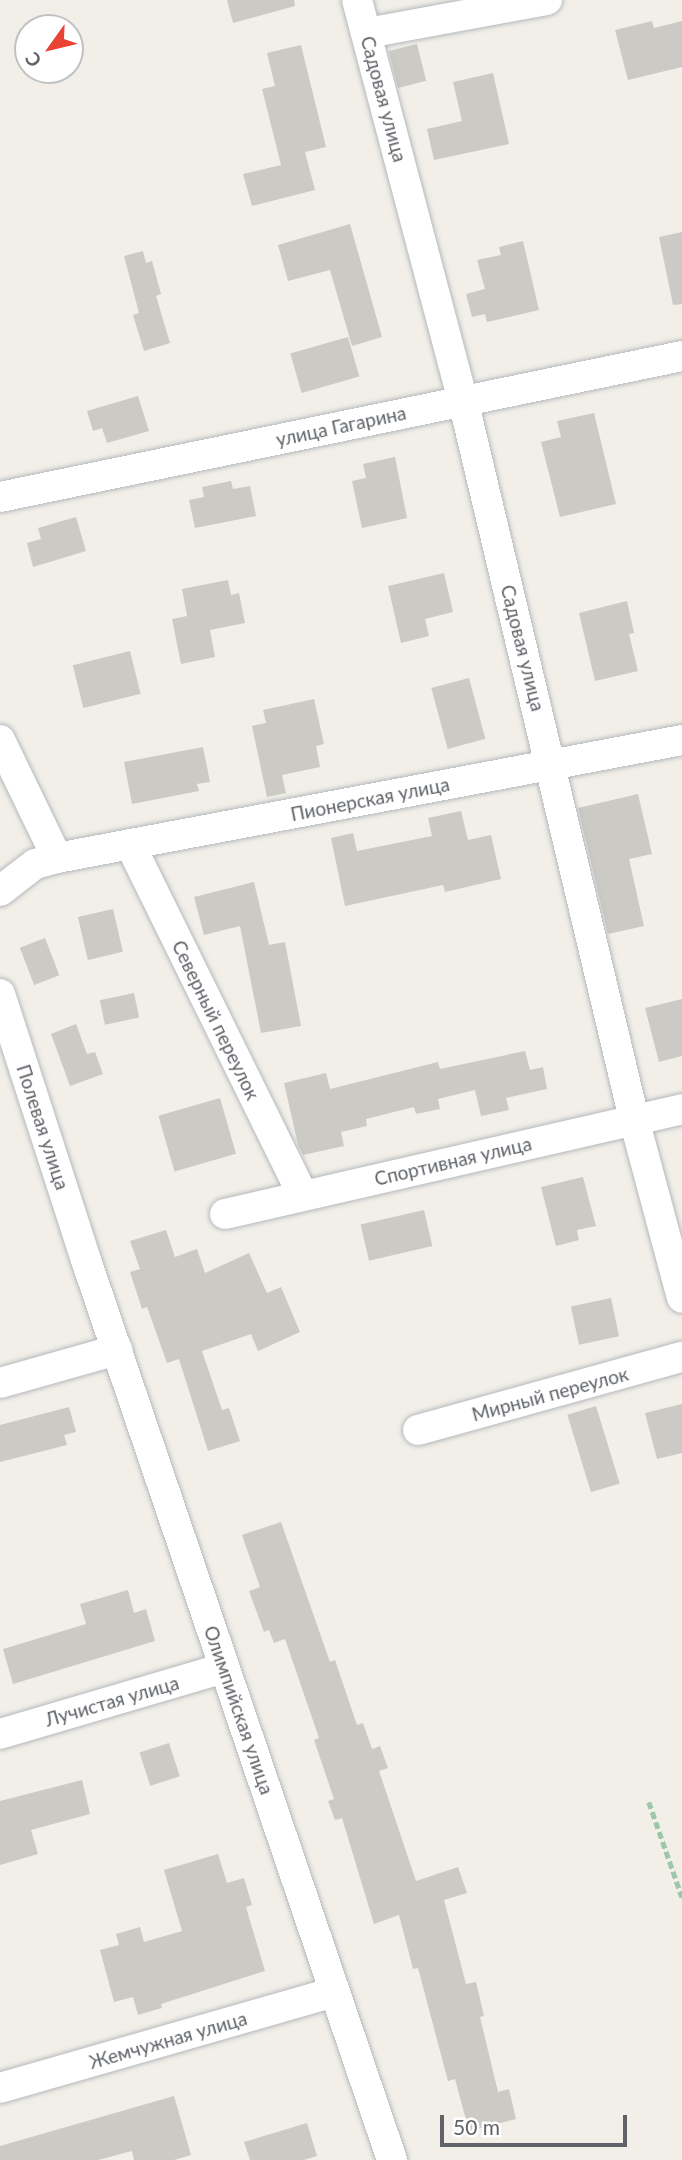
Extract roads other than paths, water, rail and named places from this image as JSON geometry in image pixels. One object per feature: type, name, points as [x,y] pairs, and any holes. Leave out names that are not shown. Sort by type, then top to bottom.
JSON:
[{"type":"street","name":"Садовая улица","points":[[357,0],[463,400],[634,1119],[682,1298]]},
{"type":"street","points":[[367,33],[547,0]]},
{"type":"street","name":"улица Гагарина","points":[[0,497],[682,356]]},
{"type":"street","points":[[0,740],[57,858],[35,864],[0,891]]},
{"type":"street","name":"Пионерская улица","points":[[57,858],[682,740]]},
{"type":"street","name":"Северный переулок","points":[[130,844],[303,1195]]},
{"type":"street","name":"Полевая улица","points":[[1,1005],[86,1260]]},
{"type":"street","name":"Спортивная улица","points":[[225,1214],[682,1109]]},
{"type":"street","name":"Олимпийская улица","points":[[86,1260],[392,2160]]},
{"type":"street","points":[[0,1383],[117,1350]]},
{"type":"street","name":"Мирный переулок","points":[[418,1430],[682,1357]]},
{"type":"street","name":"Лучистая улица","points":[[0,1734],[224,1668]]},
{"type":"street","name":"Жемчужная улица","points":[[0,2088],[335,1992]]}]
